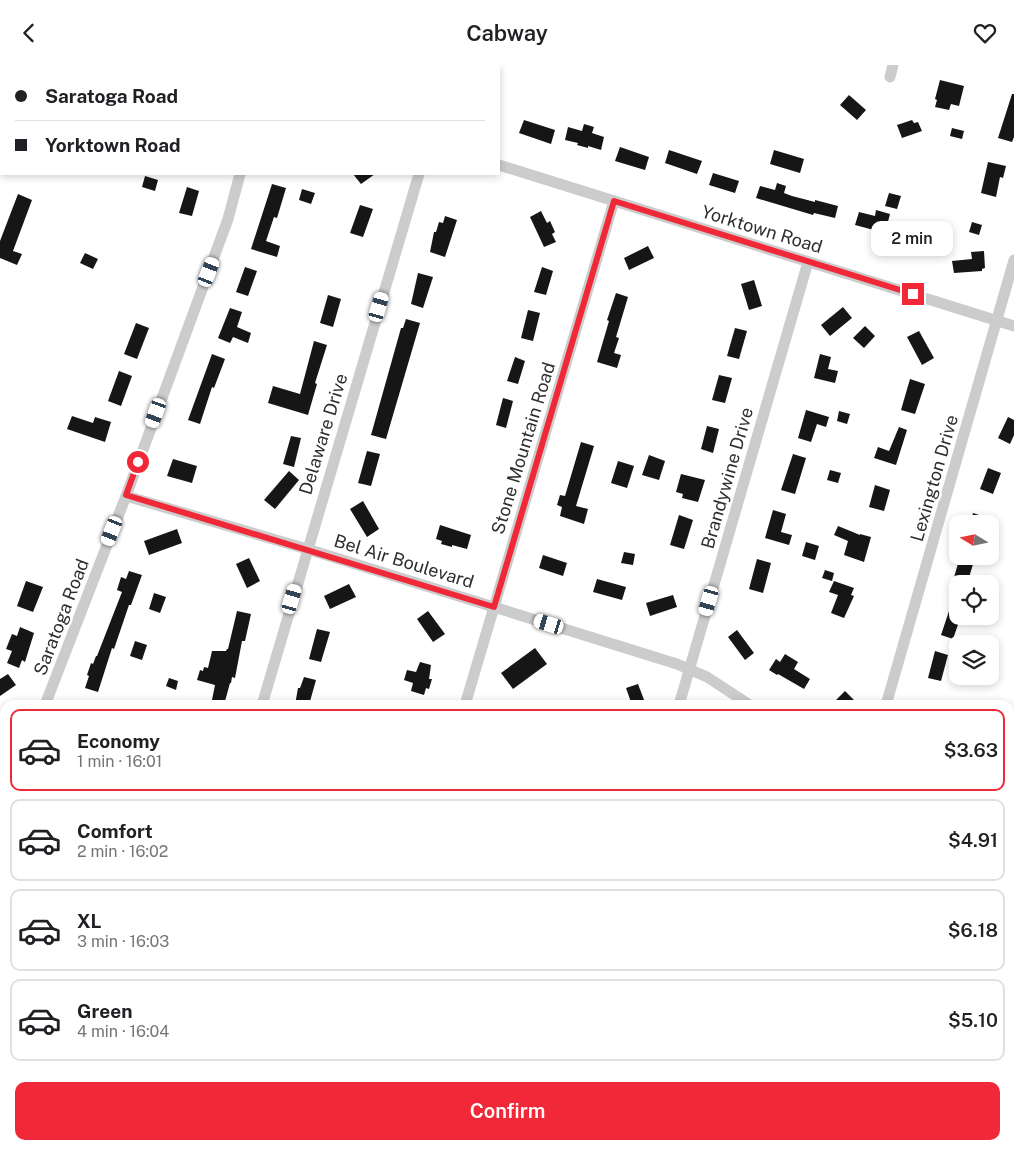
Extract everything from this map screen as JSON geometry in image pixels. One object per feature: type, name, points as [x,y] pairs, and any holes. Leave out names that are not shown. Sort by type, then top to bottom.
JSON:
[{"type":"street","points":[[890,77],[893,65]]},
{"type":"street","name":"Yorktown Road","points":[[500,165],[1014,326]]},
{"type":"street","name":"Saratoga Road","points":[[47,700],[126,495],[228,219],[240,175]]},
{"type":"street","name":"Delaware Drive","points":[[263,700],[419,175]]},
{"type":"street","name":"Stone Mountain Road","points":[[466,700],[614,201]]},
{"type":"street","name":"Lexington Drive","points":[[887,700],[1014,260]]},
{"type":"street","name":"Brandywine Drive","points":[[680,700],[808,261]]},
{"type":"street","name":"Bel Air Boulevard","points":[[126,495],[690,668],[742,700]]},
{"type":"building","points":[[940,80],[964,86],[959,106],[951,104],[949,110],[935,107]]},
{"type":"building","points":[[1012,94],[1014,94],[1014,137],[1012,142],[998,138]]},
{"type":"building","points":[[849,95],[866,110],[857,120],[840,105]]},
{"type":"building","points":[[524,120],[555,130],[551,144],[519,133]]},
{"type":"building","points":[[912,120],[914,123],[918,122],[922,131],[902,138],[897,125]]},
{"type":"building","points":[[584,124],[594,127],[592,133],[604,137],[601,150],[577,145],[578,143],[565,140],[568,127],[582,131]]},
{"type":"building","points":[[952,128],[964,131],[962,139],[950,136]]},
{"type":"building","points":[[620,147],[649,157],[645,170],[615,161]]},
{"type":"building","points":[[669,150],[702,161],[697,174],[665,163]]},
{"type":"building","points":[[774,150],[804,159],[800,173],[770,164]]},
{"type":"building","points":[[988,162],[1006,166],[1003,178],[1000,177],[996,197],[981,193]]},
{"type":"building","points":[[713,173],[739,181],[735,193],[709,185]]},
{"type":"building","points":[[354,175],[374,175],[361,184]]},
{"type":"building","points":[[145,176],[158,180],[155,191],[142,187]]},
{"type":"building","points":[[777,183],[786,186],[784,193],[838,206],[835,218],[814,213],[813,215],[756,198],[760,186],[775,190]]},
{"type":"building","points":[[272,184],[286,188],[277,218],[274,217],[266,241],[280,246],[277,257],[251,249]]},
{"type":"building","points":[[187,187],[199,191],[192,216],[179,213]]},
{"type":"building","points":[[302,189],[315,193],[311,204],[299,200]]},
{"type":"building","points":[[889,193],[901,196],[897,209],[885,206]]},
{"type":"building","points":[[18,194],[32,200],[13,251],[22,254],[17,265],[0,258],[0,241]]},
{"type":"building","points":[[360,205],[373,209],[363,237],[350,233]]},
{"type":"building","points":[[876,210],[890,214],[885,233],[855,225],[859,212],[875,216]]},
{"type":"building","points":[[541,211],[547,223],[550,221],[555,232],[552,234],[556,242],[544,247],[530,217]]},
{"type":"building","points":[[445,216],[457,220],[445,257],[430,252],[434,232],[436,232],[439,222],[443,223]]},
{"type":"building","points":[[972,222],[982,225],[979,235],[969,232]]},
{"type":"building","points":[[927,227],[937,229],[929,256],[900,249],[903,237],[917,240],[919,234],[925,236]]},
{"type":"building","points":[[648,246],[654,258],[629,270],[624,258]]},
{"type":"building","points":[[984,251],[985,268],[982,271],[954,273],[952,261],[972,259],[971,252]]},
{"type":"building","points":[[85,253],[98,259],[93,269],[80,263]]},
{"type":"building","points":[[245,267],[257,271],[248,296],[236,292]]},
{"type":"building","points":[[542,267],[553,271],[546,295],[534,292]]},
{"type":"building","points":[[418,273],[433,277],[423,308],[411,304]]},
{"type":"building","points":[[754,280],[762,306],[749,310],[741,284]]},
{"type":"building","points":[[616,293],[628,297],[616,337],[619,338],[614,353],[621,355],[617,368],[597,362],[609,321],[607,320]]},
{"type":"building","points":[[328,295],[341,299],[333,327],[320,323]]},
{"type":"building","points":[[843,307],[852,318],[830,336],[821,325]]},
{"type":"building","points":[[230,308],[242,312],[237,327],[251,333],[248,343],[233,337],[230,343],[218,338]]},
{"type":"building","points":[[528,310],[540,313],[533,341],[521,338]]},
{"type":"building","points":[[406,319],[420,323],[386,439],[371,435],[401,328],[403,328]]},
{"type":"building","points":[[136,323],[149,328],[137,359],[124,354]]},
{"type":"building","points":[[865,326],[875,336],[864,348],[853,338]]},
{"type":"building","points":[[735,328],[747,331],[739,359],[727,356]]},
{"type":"building","points":[[919,331],[934,358],[922,365],[907,337]]},
{"type":"building","points":[[314,341],[327,345],[315,383],[317,384],[308,415],[268,403],[273,386],[300,394]]},
{"type":"building","points":[[212,354],[225,359],[214,388],[212,387],[200,424],[188,420]]},
{"type":"building","points":[[820,354],[831,357],[828,369],[838,371],[835,383],[814,378]]},
{"type":"building","points":[[515,357],[525,361],[518,384],[507,381]]},
{"type":"building","points":[[119,371],[132,376],[121,406],[108,401]]},
{"type":"building","points":[[719,375],[732,378],[725,403],[712,400]]},
{"type":"building","points":[[910,379],[925,384],[915,414],[901,410]]},
{"type":"building","points":[[503,398],[513,401],[506,428],[496,425]]},
{"type":"building","points":[[806,410],[829,417],[826,427],[817,424],[811,442],[798,438]]},
{"type":"building","points":[[839,411],[850,414],[847,424],[837,421]]},
{"type":"building","points":[[72,416],[93,423],[95,417],[111,422],[105,442],[67,429]]},
{"type":"building","points":[[1008,417],[1014,420],[1014,435],[1010,444],[998,438]]},
{"type":"building","points":[[707,426],[719,429],[713,453],[701,449]]},
{"type":"building","points":[[899,427],[907,430],[896,465],[874,458],[878,447],[889,451]]},
{"type":"building","points":[[291,436],[301,438],[294,467],[283,464]]},
{"type":"building","points":[[581,442],[594,446],[576,506],[588,509],[584,524],[560,516],[562,507],[557,505],[560,495],[565,496]]},
{"type":"building","points":[[367,451],[380,454],[371,486],[358,483]]},
{"type":"building","points":[[793,454],[806,458],[795,494],[781,490]]},
{"type":"building","points":[[649,455],[665,461],[659,480],[642,475]]},
{"type":"building","points":[[173,459],[197,466],[192,483],[167,476]]},
{"type":"building","points":[[618,461],[634,466],[627,488],[611,483]]},
{"type":"building","points":[[988,468],[1001,473],[993,494],[980,489]]},
{"type":"building","points":[[830,470],[841,473],[838,483],[827,480]]},
{"type":"building","points":[[289,471],[299,480],[275,509],[264,500]]},
{"type":"building","points":[[681,474],[705,480],[698,502],[682,498],[683,494],[676,492]]},
{"type":"building","points":[[875,485],[890,490],[884,511],[869,507]]},
{"type":"building","points":[[363,501],[379,529],[367,537],[350,509]]},
{"type":"building","points":[[773,510],[786,514],[781,532],[792,535],[789,545],[765,538]]},
{"type":"building","points":[[679,515],[693,520],[684,549],[670,545]]},
{"type":"building","points":[[440,525],[471,535],[467,549],[441,544],[442,541],[436,539]]},
{"type":"building","points":[[838,526],[860,535],[871,537],[864,562],[844,555],[848,541],[834,535]]},
{"type":"building","points":[[177,529],[182,543],[149,555],[144,541]]},
{"type":"building","points":[[806,542],[819,546],[815,560],[802,556]]},
{"type":"building","points":[[624,552],[635,554],[633,565],[621,563]]},
{"type":"building","points":[[543,555],[567,563],[563,576],[539,568]]},
{"type":"building","points":[[249,558],[260,581],[247,588],[236,564]]},
{"type":"building","points":[[757,559],[771,563],[763,593],[749,589]]},
{"type":"building","points":[[958,565],[973,565],[970,575],[955,575]]},
{"type":"building","points":[[825,570],[834,573],[832,581],[822,578]]},
{"type":"building","points":[[129,571],[142,575],[131,605],[129,605],[114,649],[112,648],[98,692],[85,688],[91,663],[93,664],[97,656],[122,592],[117,590],[121,577],[126,579]]},
{"type":"building","points":[[597,579],[626,587],[622,600],[593,592]]},
{"type":"building","points":[[26,581],[43,587],[33,612],[17,606]]},
{"type":"building","points":[[834,581],[854,588],[851,595],[854,596],[844,618],[831,613],[838,595],[829,592]]},
{"type":"building","points":[[349,584],[356,597],[330,609],[324,596]]},
{"type":"building","points":[[154,593],[166,597],[160,613],[149,609]]},
{"type":"building","points":[[673,595],[677,607],[650,616],[646,603]]},
{"type":"building","points":[[237,611],[251,614],[245,641],[242,641],[235,678],[232,677],[225,700],[212,700],[215,685],[197,680],[200,670],[203,671],[204,667],[208,668],[212,651],[226,651]]},
{"type":"building","points":[[428,611],[445,634],[433,642],[417,619]]},
{"type":"building","points":[[949,611],[949,625],[958,625],[954,635],[949,635],[949,638],[941,635]]},
{"type":"building","points":[[20,627],[34,633],[25,662],[22,660],[19,668],[7,663],[12,651],[6,649],[12,634],[17,636]]},
{"type":"building","points":[[317,629],[330,632],[321,662],[309,659]]},
{"type":"building","points":[[737,630],[754,653],[745,660],[728,637]]},
{"type":"building","points":[[135,641],[147,645],[142,660],[130,656]]},
{"type":"building","points":[[535,648],[547,664],[513,689],[501,673]]},
{"type":"building","points":[[935,651],[948,655],[941,681],[928,678]]},
{"type":"building","points":[[785,654],[798,662],[794,669],[810,679],[804,689],[769,670],[776,659],[780,662]]},
{"type":"building","points":[[420,662],[431,665],[429,679],[432,679],[429,689],[426,688],[424,695],[411,691],[413,683],[404,680],[407,670],[416,672]]},
{"type":"building","points":[[8,674],[16,685],[0,696],[0,679]]},
{"type":"building","points":[[304,677],[316,680],[310,700],[296,700],[298,688],[300,688]]},
{"type":"building","points":[[169,678],[178,681],[176,690],[166,686]]},
{"type":"building","points":[[638,684],[644,700],[630,700],[626,688]]},
{"type":"building","points":[[845,691],[854,700],[836,700]]},
{"type":"route","points":[[138,462],[126,495],[494,607],[614,201],[913,294]]}]
